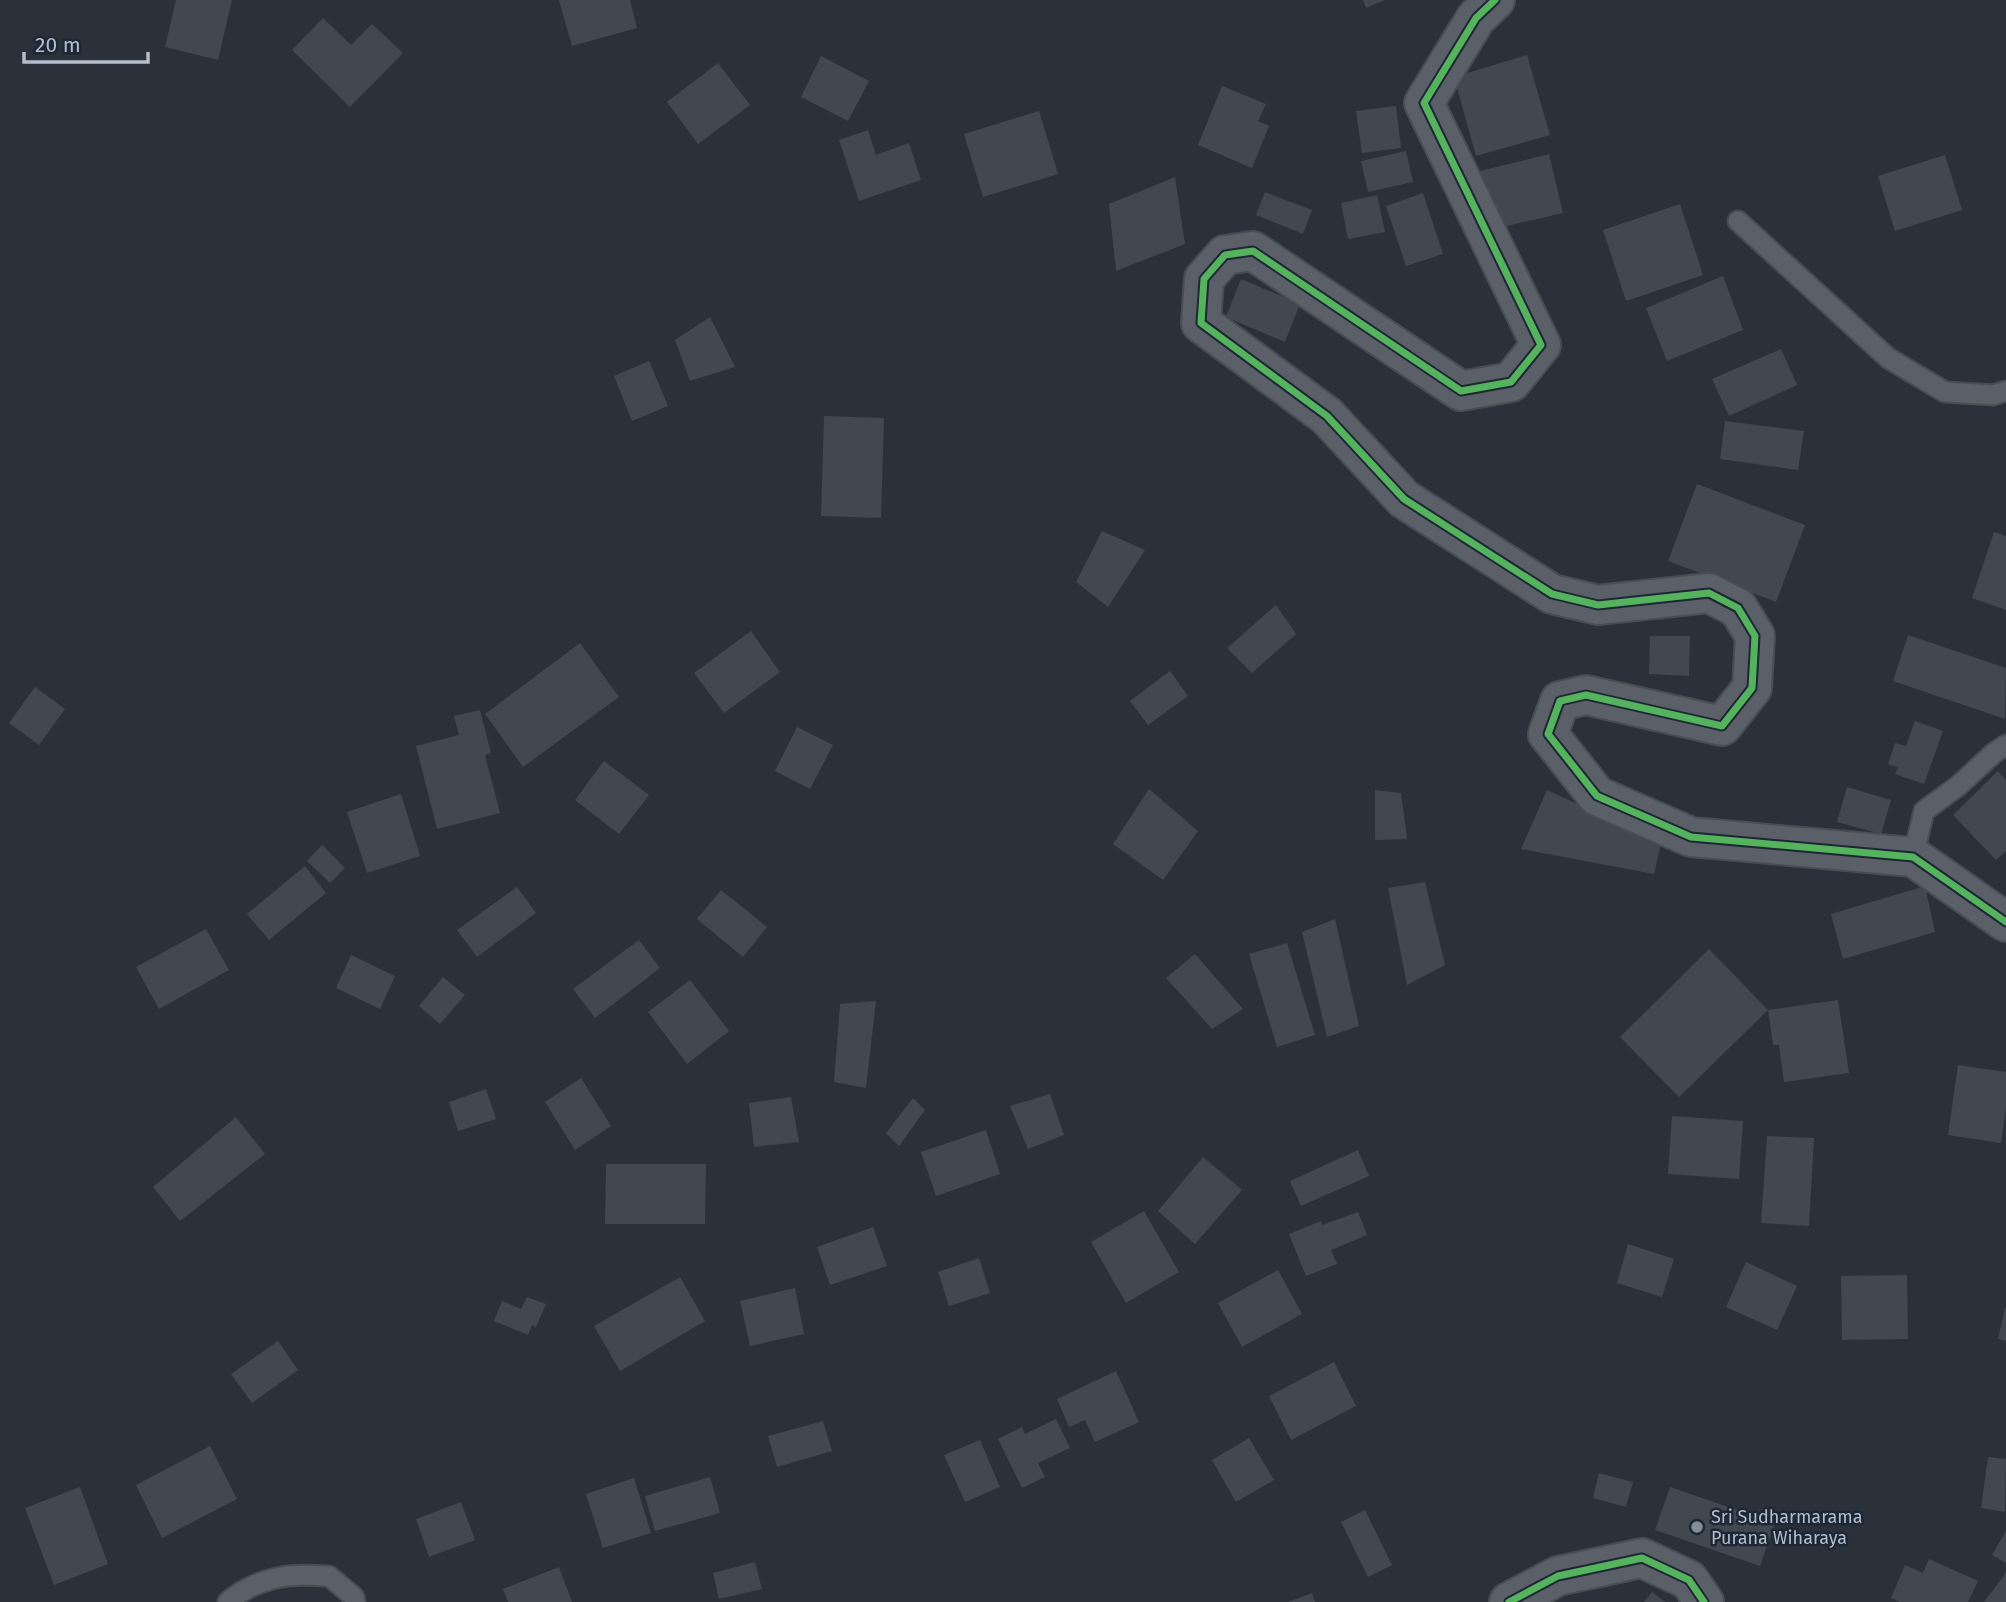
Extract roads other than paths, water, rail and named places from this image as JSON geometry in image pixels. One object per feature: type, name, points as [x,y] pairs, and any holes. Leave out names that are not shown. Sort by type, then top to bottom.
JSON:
[{"type":"street","points":[[1495,0],[1476,18],[1424,103],[1541,345],[1511,382],[1461,391],[1253,251],[1225,255],[1204,279],[1201,323],[1327,416],[1404,499],[1552,594],[1598,606],[1709,593],[1738,608],[1755,636],[1752,688],[1722,726],[1586,695],[1560,701],[1548,734],[1597,796],[1690,837],[1913,857],[2006,922]]},
{"type":"street","points":[[1509,1602],[1558,1576],[1642,1559],[1689,1580],[1704,1602]]},
{"type":"lane","points":[[1738,221],[1888,358],[1945,392],[1993,396],[2006,391]]},
{"type":"lane","points":[[1913,857],[1924,811],[2006,745]]},
{"type":"lane","points":[[228,1602],[234,1595],[254,1585],[288,1576],[329,1576],[354,1597],[355,1602]]},
{"type":"place","name":"Sri Sudharmarama Purana Wiharaya","points":[[1697,1527]]}]
